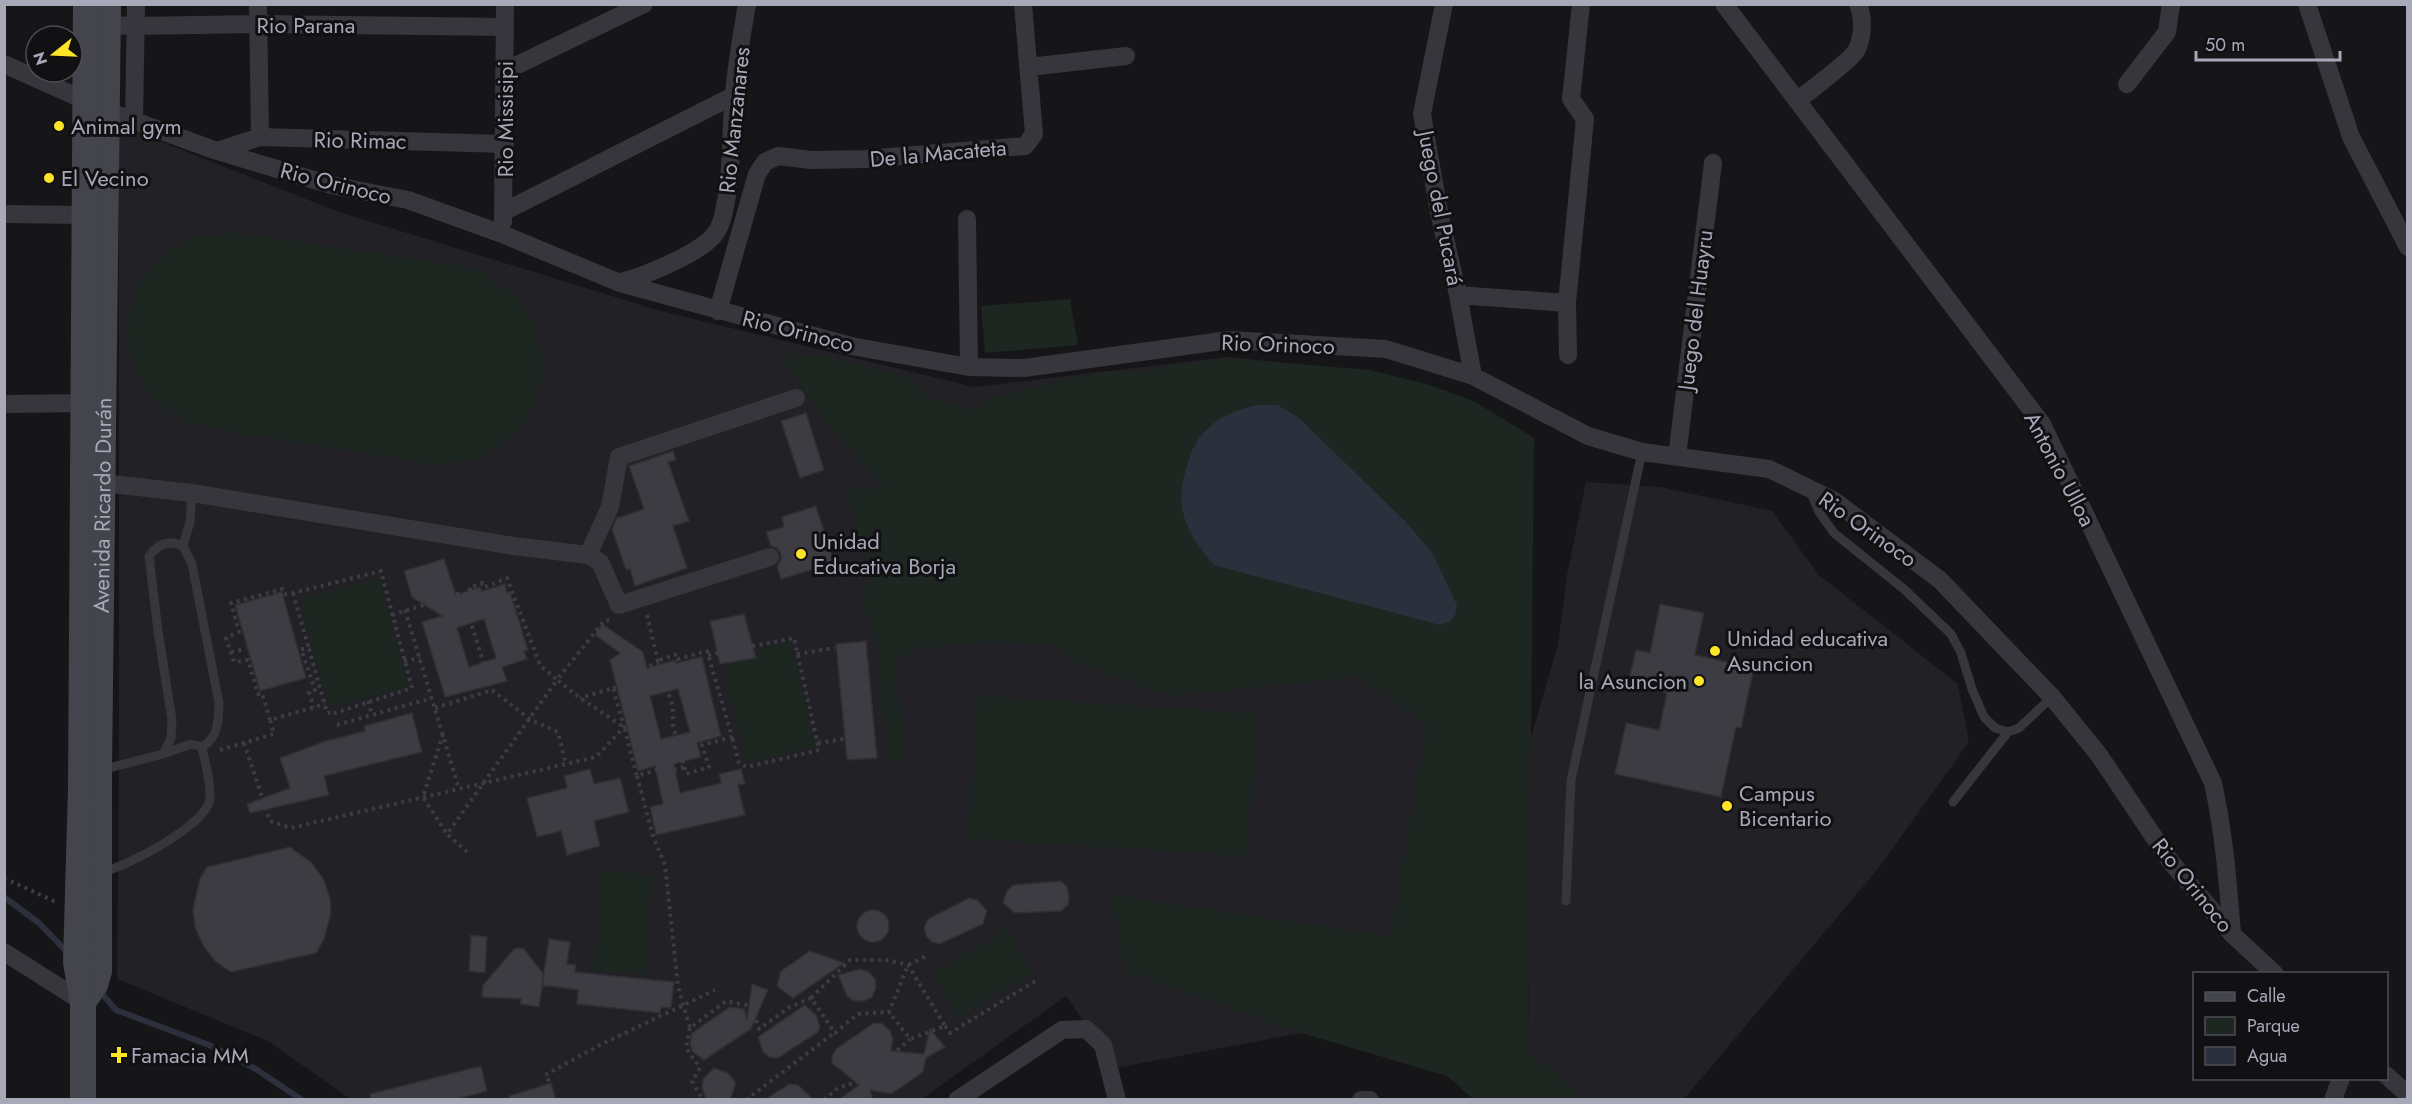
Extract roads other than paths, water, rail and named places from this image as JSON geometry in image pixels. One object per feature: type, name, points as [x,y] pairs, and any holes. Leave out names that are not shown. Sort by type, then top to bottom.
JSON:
[{"type":"street","name":"Avenida Ricardo Durán","points":[[84,1002],[95,986],[99,971],[90,875],[95,106],[86,4]]},
{"type":"street","points":[[134,120],[136,4]]},
{"type":"street","points":[[258,4],[260,137]]},
{"type":"street","name":"Rio Missisipi","points":[[502,234],[505,211],[505,4]]},
{"type":"street","points":[[505,70],[644,4]]},
{"type":"street","name":"Rio Manzanares","points":[[620,283],[644,276],[663,267],[702,246],[717,233],[732,172],[734,96],[747,4]]},
{"type":"street","name":"De la Macateta","points":[[778,156],[811,160],[866,159],[1025,146],[1034,134],[1023,4]]},
{"type":"street","name":"Juego del Pucará","points":[[1444,4],[1422,114],[1439,212],[1473,376]]},
{"type":"street","points":[[1568,355],[1567,303],[1585,119],[1571,99],[1581,4]]},
{"type":"street","name":"Antonio Ulloa","points":[[1724,4],[2042,424],[2213,783],[2226,855],[2232,934]]},
{"type":"street","points":[[1797,101],[1855,52],[1862,32],[1861,12],[1858,4]]},
{"type":"street","points":[[2127,84],[2167,32],[2171,4]]},
{"type":"street","points":[[2307,4],[2350,137],[2408,247]]},
{"type":"street","name":"Avenida Ricardo Durán","points":[[90,773],[103,483],[93,403],[84,215],[95,106],[108,15]]},
{"type":"street","name":"Rio Parana","points":[[108,15],[135,26],[259,24],[505,27]]},
{"type":"street","points":[[1029,67],[1125,56]]},
{"type":"street","name":"Rio Orinoco","points":[[4,64],[95,106],[217,151],[331,185],[408,200],[502,234],[620,283],[851,346],[969,367],[1024,368],[1229,340],[1386,349],[1473,376],[1588,436],[1642,452],[1769,469],[1833,500],[1940,580],[2052,697],[2099,755],[2170,861],[2232,934],[2273,972]]},
{"type":"street","points":[[505,211],[734,96]]},
{"type":"street","name":"Rio Rimac","points":[[217,151],[260,137],[505,144]]},
{"type":"street","name":"Rio Manzanares","points":[[718,311],[757,174],[765,162],[778,156]]},
{"type":"street","name":"Juego del Huayru","points":[[1677,457],[1713,163]]},
{"type":"street","points":[[4,214],[84,215]]},
{"type":"street","points":[[967,219],[969,367]]},
{"type":"street","points":[[1458,295],[1567,303]]},
{"type":"street","points":[[588,555],[610,507],[619,457],[796,398]]},
{"type":"street","points":[[4,404],[93,403]]},
{"type":"street","points":[[103,483],[192,493],[514,546],[588,555],[600,562],[619,606],[770,557]]},
{"type":"street","name":"Avenida Ricardo Durán","points":[[83,1100],[84,1002],[76,962],[78,912],[90,875]]},
{"type":"street","points":[[8,960],[84,1002]]},
{"type":"street","points":[[957,1100],[1062,1030],[1086,1029],[1102,1044],[1117,1100]]},
{"type":"street","points":[[2388,1077],[2408,1095]]},
{"type":"street","points":[[2333,1100],[2340,1080]]},
{"type":"street","points":[[1361,1100],[1370,1100]]},
{"type":"lane","points":[[1566,901],[1571,780],[1642,452]]},
{"type":"lane","points":[[1809,488],[1819,512],[1834,532],[1905,590],[1951,634],[1961,653],[1972,689],[1984,717],[1995,728],[2008,732]]},
{"type":"lane","points":[[192,493],[190,522],[183,546],[192,564],[219,703],[218,727],[213,739],[202,747]]},
{"type":"lane","points":[[163,753],[171,738],[172,720],[149,556],[156,547],[169,542],[183,546]]},
{"type":"lane","points":[[1953,802],[2008,732],[2019,728],[2052,697]]},
{"type":"lane","points":[[90,773],[191,744],[202,747]]},
{"type":"lane","points":[[90,875],[118,869],[169,840],[206,810],[210,799],[202,747]]},
{"type":"water","points":[[1257,405],[1278,405],[1299,418],[1405,521],[1433,554],[1457,605],[1455,616],[1449,622],[1440,625],[1214,565],[1196,542],[1185,520],[1181,498],[1184,476],[1194,446],[1208,428],[1231,413]]},
{"type":"waterway","points":[[4,897],[39,923],[69,954]]},
{"type":"waterway","points":[[98,989],[116,1010],[209,1045],[254,1068],[302,1100]]},
{"type":"place","name":"Animal gym","points":[[59,126]]},
{"type":"place","name":"El Vecino","points":[[49,178]]},
{"type":"place","name":"Unidad Educativa Borja","points":[[801,554]]},
{"type":"place","name":"Unidad educativa Asuncion","points":[[1715,651]]},
{"type":"place","name":"la Asuncion","points":[[1699,681]]},
{"type":"place","name":"Campus Bicentario","points":[[1727,806]]},
{"type":"place","name":"Famacia MM","points":[[119,1055]]}]
